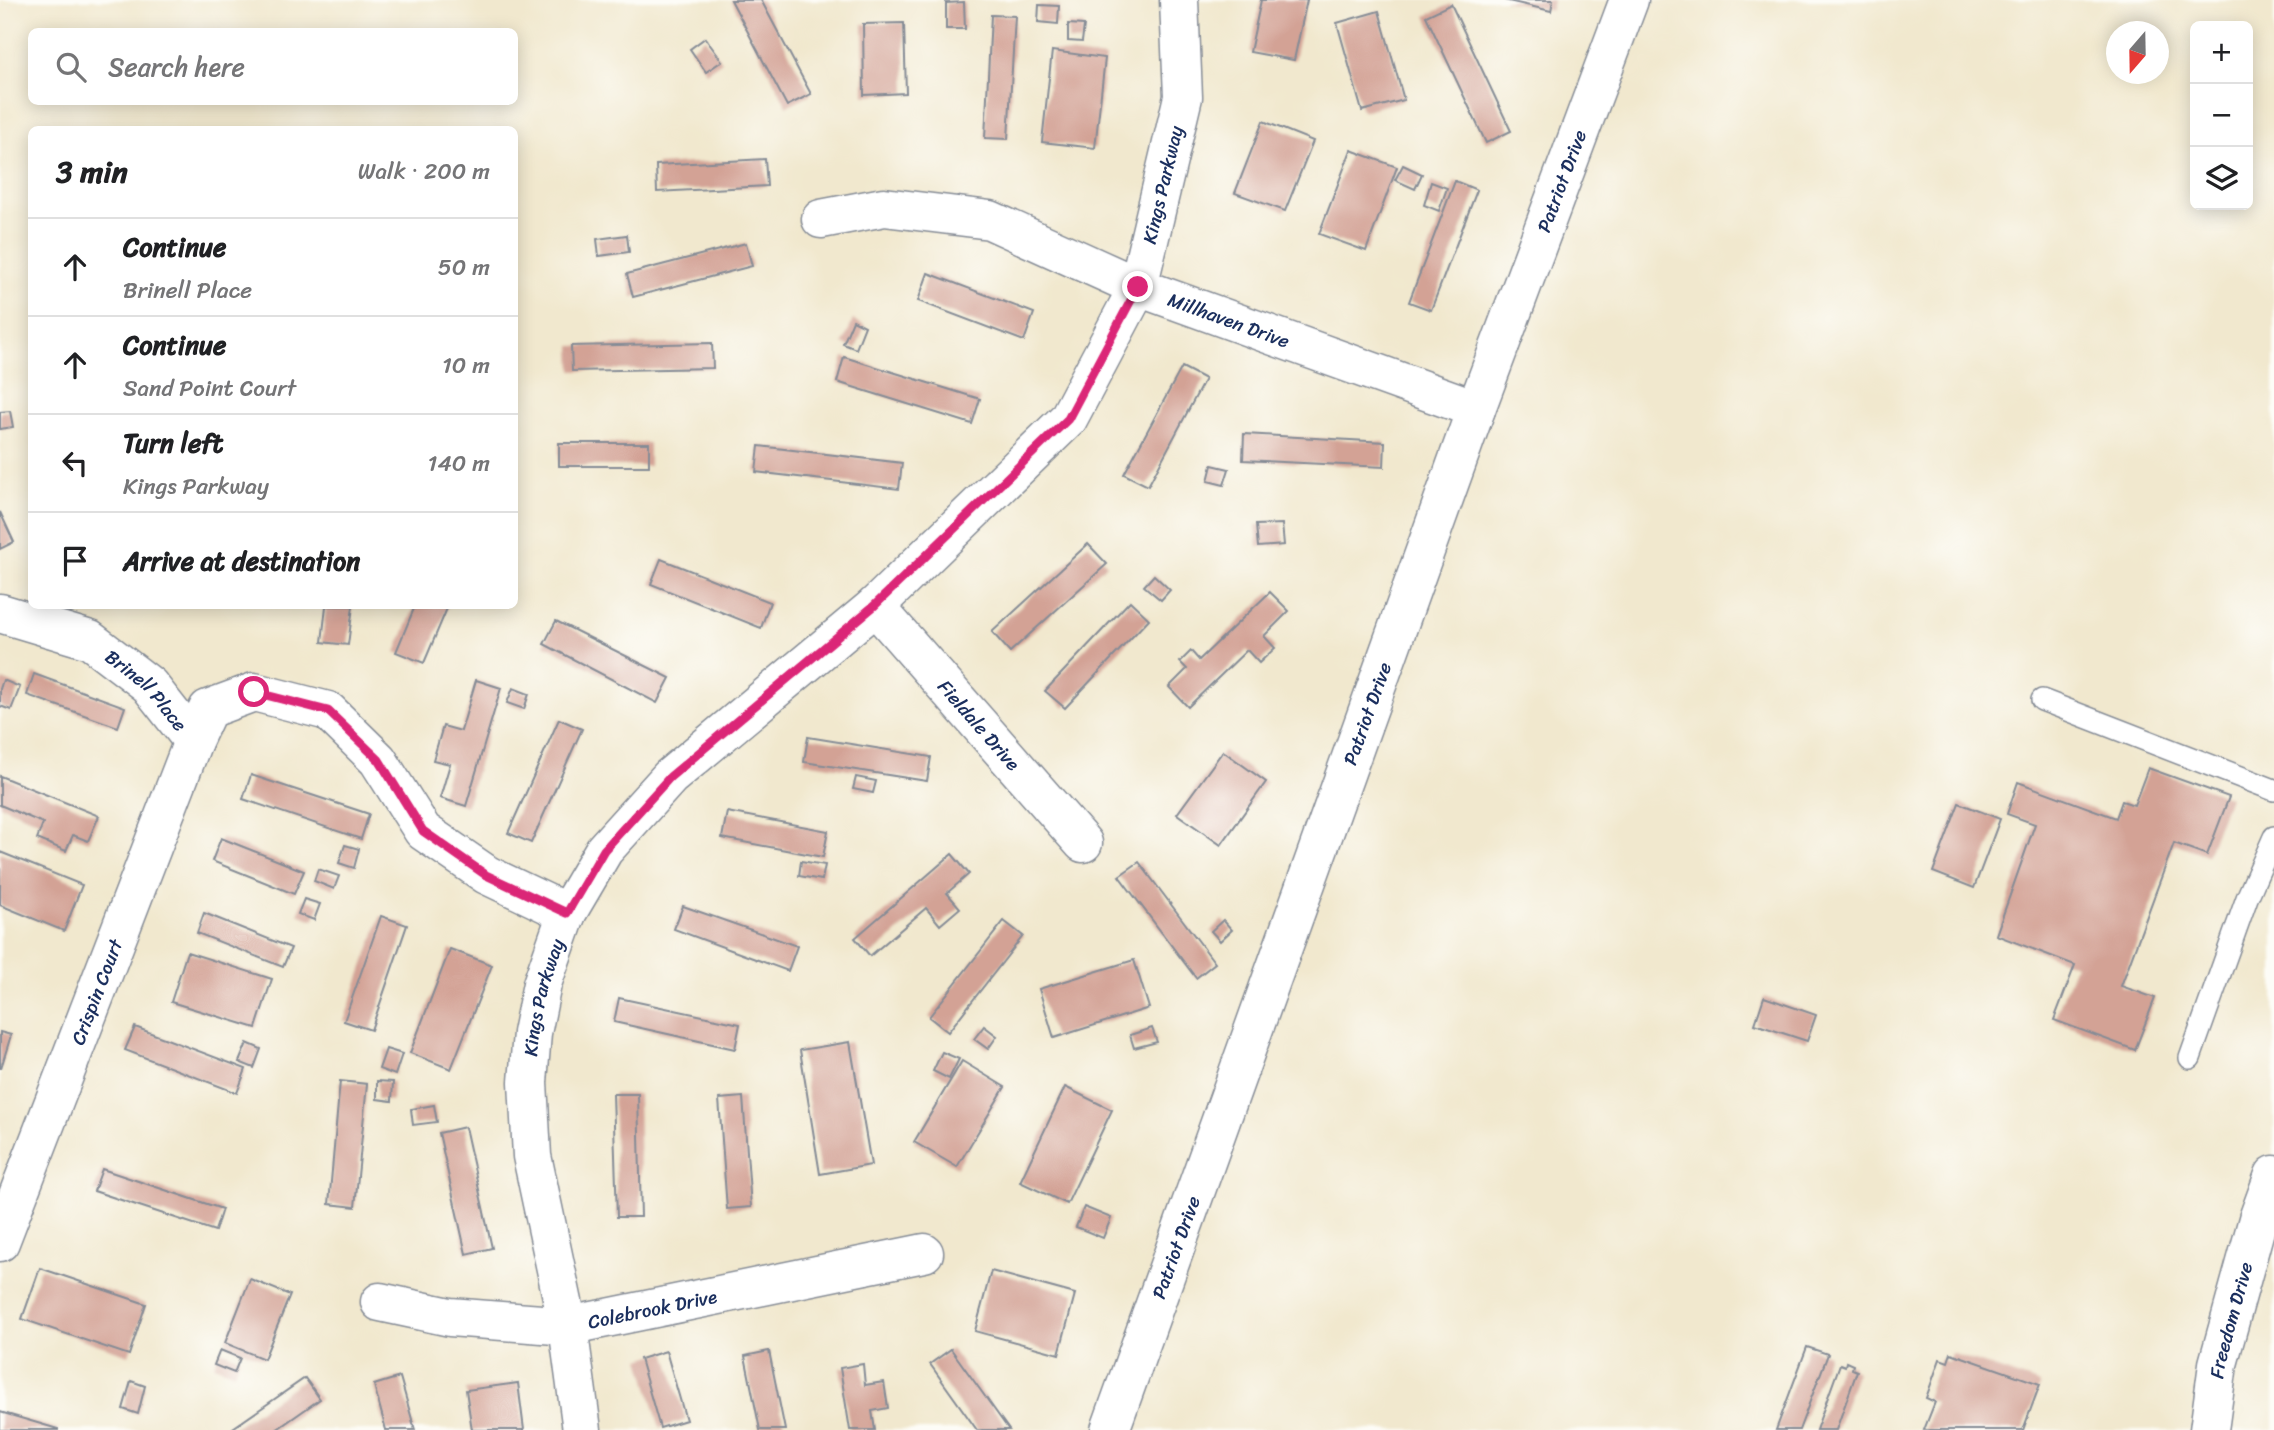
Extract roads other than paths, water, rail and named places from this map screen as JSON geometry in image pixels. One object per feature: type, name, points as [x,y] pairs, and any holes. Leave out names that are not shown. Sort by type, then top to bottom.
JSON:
[{"type":"street","name":"Kings Parkway","points":[[582,1430],[568,1326],[532,1156],[528,1082],[532,1033],[542,984],[567,913],[604,850],[670,777],[874,606],[1068,419],[1138,287],[1182,97],[1179,0]]},
{"type":"street","name":"Patriot Drive","points":[[1110,1430],[1476,408],[1629,0]]},
{"type":"street","name":"Millhaven Drive","points":[[821,219],[884,206],[990,219],[1138,287],[1476,408]]},
{"type":"street","name":"Fieldale Drive","points":[[874,606],[1083,843]]},
{"type":"street","name":"Brinell Place","points":[[0,613],[90,640],[149,685],[193,741],[208,709],[254,692],[328,711],[379,760],[423,831],[486,875],[567,913]]},
{"type":"street","name":"Crispin Court","points":[[0,1242],[193,741]]},
{"type":"street","name":"Freedom Drive","points":[[2209,1430],[2218,1364],[2258,1219],[2274,1175]]},
{"type":"street","name":"Colebrook Drive","points":[[380,1303],[450,1317],[568,1326],[923,1254]]},
{"type":"lane","points":[[2042,700],[2274,790]]},
{"type":"lane","points":[[2190,1058],[2247,898],[2274,837]]}]
